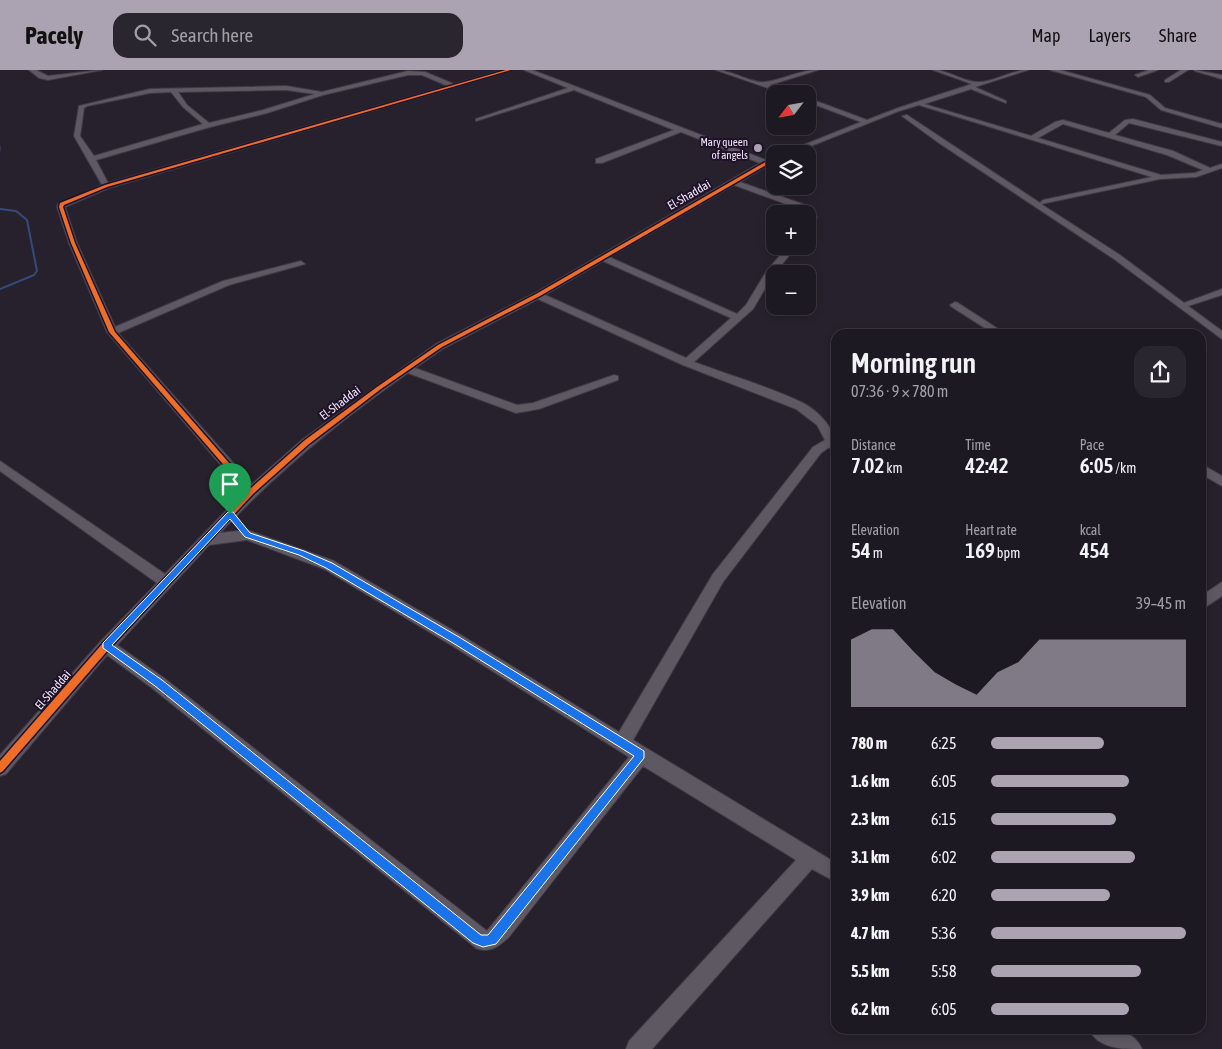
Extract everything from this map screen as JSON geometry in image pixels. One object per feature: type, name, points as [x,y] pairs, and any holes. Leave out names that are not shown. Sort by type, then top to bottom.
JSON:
[{"type":"street","points":[[32,70],[41,77],[48,78],[99,70]]},
{"type":"street","points":[[251,492],[112,332],[73,243],[60,207],[66,201],[106,186],[509,70]]},
{"type":"street","points":[[527,70],[680,130],[766,160]]},
{"type":"street","points":[[719,70],[765,84],[815,70]]},
{"type":"street","points":[[936,70],[978,86],[1004,102]]},
{"type":"street","points":[[807,145],[866,122],[1025,70]]},
{"type":"street","points":[[1053,70],[1136,92],[1148,96],[1163,109],[1222,126]]},
{"type":"street","points":[[1138,75],[1155,70]]},
{"type":"street","points":[[1167,81],[1182,70]]},
{"type":"street","points":[[1197,70],[1222,77]]},
{"type":"street","points":[[916,113],[922,105],[978,86],[1034,71]]},
{"type":"street","points":[[92,159],[208,125],[265,112],[321,94],[413,72],[423,73],[454,86]]},
{"type":"street","points":[[106,186],[92,159],[77,138],[81,107],[126,96],[173,90],[263,85],[296,88],[321,94]]},
{"type":"street","points":[[478,120],[575,88]]},
{"type":"street","points":[[173,90],[185,106],[208,125]]},
{"type":"street","points":[[816,103],[866,122]]},
{"type":"street","points":[[922,105],[1034,137],[1161,177]]},
{"type":"street","points":[[901,112],[916,113]]},
{"type":"street","points":[[901,112],[1120,256],[1222,336]]},
{"type":"street","points":[[916,113],[924,126],[981,165],[1043,202],[1222,327]]},
{"type":"street","points":[[1110,136],[1127,121],[1133,121],[1222,144]]},
{"type":"street","points":[[1034,137],[1059,122],[1170,153],[1209,170]]},
{"type":"street","points":[[599,161],[680,130]]},
{"type":"street","name":"El-Shaddai","points":[[0,768],[106,646],[230,514],[251,492],[307,442],[406,369],[466,331],[538,295],[766,163]]},
{"type":"street","points":[[1043,202],[1161,177],[1189,176],[1222,166]]},
{"type":"street","points":[[734,182],[797,205]]},
{"type":"street","points":[[687,363],[750,306],[769,274],[785,255]]},
{"type":"street","points":[[603,258],[736,317]]},
{"type":"street","points":[[112,332],[226,284],[301,264]]},
{"type":"street","points":[[1189,303],[1222,292]]},
{"type":"street","points":[[538,295],[687,363],[800,406],[822,423],[831,437]]},
{"type":"street","points":[[956,305],[993,329]]},
{"type":"street","points":[[406,369],[516,409],[535,406],[614,378]]},
{"type":"street","points":[[623,741],[718,578],[743,542],[817,450],[831,443]]},
{"type":"street","points":[[0,465],[166,582]]},
{"type":"street","points":[[1206,471],[1222,482]]},
{"type":"street","points":[[230,514],[247,535]]},
{"type":"street","points":[[207,540],[247,535],[301,553],[329,565],[623,741],[641,755],[831,870]]},
{"type":"street","points":[[1206,600],[1222,588]]},
{"type":"street","points":[[106,646],[158,683],[483,941],[492,940],[502,930],[641,755]]},
{"type":"street","points":[[637,1049],[810,858]]},
{"type":"street","points":[[1108,1034],[1131,1049]]},
{"type":"waterway","points":[[0,146],[0,151]]},
{"type":"waterway","points":[[0,209],[16,211],[27,220],[37,271],[34,275],[0,289]]},
{"type":"cycle path","points":[[251,492],[112,332],[73,243],[61,207],[62,204],[106,186],[509,70]]},
{"type":"cycle path","points":[[0,768],[106,646],[251,492],[307,442],[379,388],[440,346],[538,295],[766,163]]},
{"type":"place","name":"Mary queen of angels","points":[[758,148]]},
{"type":"route","points":[[230,514],[247,535],[301,553],[329,565],[623,741],[641,755],[502,930],[492,940],[483,941],[477,939],[158,683],[106,646],[230,514]]}]
